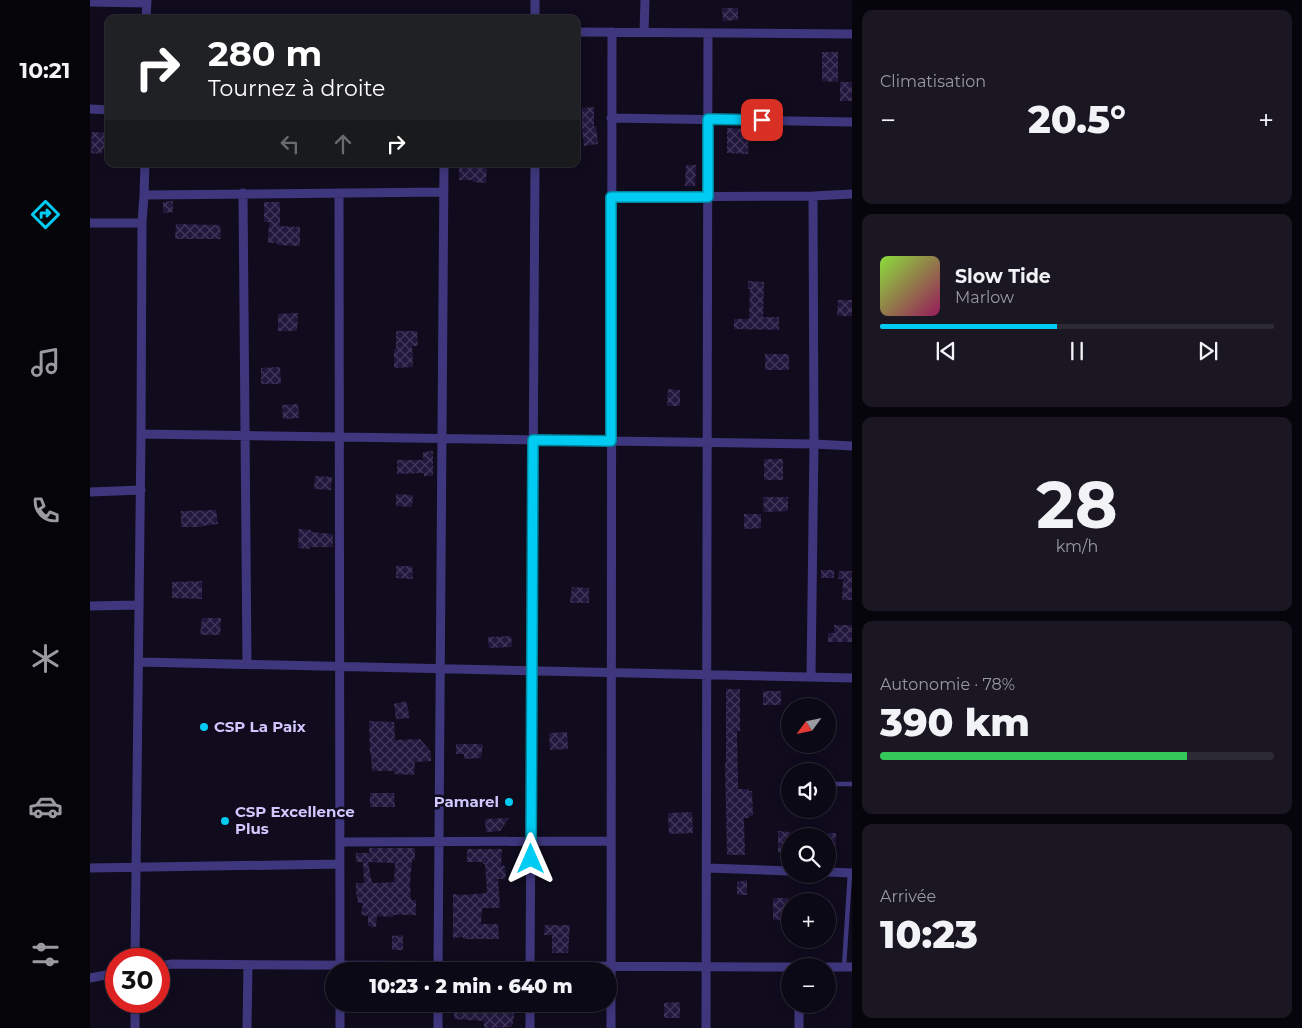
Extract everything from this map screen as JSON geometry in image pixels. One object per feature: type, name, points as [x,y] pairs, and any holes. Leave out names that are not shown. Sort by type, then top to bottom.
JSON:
[{"type":"street","points":[[535,0],[535,15]]},
{"type":"street","points":[[644,32],[645,0]]},
{"type":"street","points":[[90,2],[147,1],[146,15]]},
{"type":"street","points":[[580,32],[852,34]]},
{"type":"street","points":[[611,962],[612,32]]},
{"type":"street","points":[[706,1028],[708,33]]},
{"type":"street","points":[[90,110],[105,110]]},
{"type":"street","points":[[612,118],[852,122]]},
{"type":"street","points":[[135,948],[141,490],[142,223],[145,167]]},
{"type":"street","points":[[438,962],[444,167]]},
{"type":"street","points":[[530,962],[535,167]]},
{"type":"street","points":[[144,195],[444,192]]},
{"type":"street","points":[[339,193],[340,962]]},
{"type":"street","points":[[244,194],[247,664]]},
{"type":"street","points":[[611,197],[812,196],[852,194]]},
{"type":"street","points":[[811,678],[814,444],[812,196]]},
{"type":"street","points":[[90,223],[142,223]]},
{"type":"street","points":[[141,434],[707,442],[852,446]]},
{"type":"street","points":[[90,492],[141,490]]},
{"type":"street","points":[[90,606],[139,605]]},
{"type":"street","points":[[139,662],[852,678]]},
{"type":"street","points":[[340,842],[611,841]]},
{"type":"street","points":[[90,868],[340,864]]},
{"type":"street","points":[[706,868],[781,871]]},
{"type":"street","points":[[836,872],[851,873]]},
{"type":"street","points":[[170,964],[248,964],[325,967]]},
{"type":"street","points":[[247,1028],[248,964]]},
{"type":"street","points":[[617,966],[781,967]]},
{"type":"street","points":[[90,978],[105,976]]},
{"type":"street","points":[[340,1012],[340,1028]]},
{"type":"street","points":[[438,1012],[438,1028]]},
{"type":"street","points":[[530,1012],[530,1028]]},
{"type":"street","points":[[611,1012],[611,1028]]},
{"type":"street","points":[[135,1013],[135,1028]]},
{"type":"street","points":[[799,1013],[799,1028]]},
{"type":"lane","points":[[836,784],[852,784]]},
{"type":"lane","points":[[848,967],[851,873]]},
{"type":"building","points":[[722,8],[738,8],[738,20],[723,21]]},
{"type":"building","points":[[822,52],[838,52],[838,82],[822,81]]},
{"type":"building","points":[[840,82],[852,82],[852,101],[840,101]]},
{"type":"building","points":[[594,107],[594,127],[596,126],[598,144],[584,146],[582,108]]},
{"type":"building","points":[[727,128],[749,129],[748,154],[727,153]]},
{"type":"building","points":[[92,132],[105,133],[105,149],[102,150],[102,154],[91,153]]},
{"type":"building","points":[[686,165],[696,165],[695,186],[685,186]]},
{"type":"building","points":[[459,167],[487,167],[486,183],[473,182],[473,180],[459,180]]},
{"type":"building","points":[[173,201],[173,212],[163,213],[163,202]]},
{"type":"building","points":[[264,202],[280,202],[280,226],[300,227],[300,246],[268,243],[269,222],[264,222]]},
{"type":"building","points":[[176,224],[220,225],[221,239],[175,239]]},
{"type":"building","points":[[748,281],[764,282],[763,317],[779,317],[779,330],[734,329],[734,319],[749,319],[750,289],[748,289]]},
{"type":"building","points":[[838,300],[852,300],[852,316],[837,316]]},
{"type":"building","points":[[298,313],[297,331],[278,331],[278,314]]},
{"type":"building","points":[[396,331],[417,331],[418,346],[412,346],[413,367],[394,368]]},
{"type":"building","points":[[765,354],[789,354],[789,370],[765,370]]},
{"type":"building","points":[[280,367],[281,384],[261,384],[261,368]]},
{"type":"building","points":[[668,389],[680,390],[680,406],[667,406]]},
{"type":"building","points":[[298,404],[299,418],[283,419],[282,405]]},
{"type":"building","points":[[433,451],[433,476],[424,476],[424,473],[397,474],[397,460],[423,460],[423,452]]},
{"type":"building","points":[[764,459],[783,459],[783,480],[764,480]]},
{"type":"building","points":[[315,476],[332,477],[331,490],[314,489]]},
{"type":"building","points":[[396,494],[413,495],[412,507],[396,506]]},
{"type":"building","points":[[763,497],[788,497],[788,511],[764,512]]},
{"type":"building","points":[[216,510],[218,524],[203,527],[181,527],[181,511]]},
{"type":"building","points":[[744,514],[761,514],[761,528],[744,529]]},
{"type":"building","points":[[299,529],[333,534],[333,547],[298,548]]},
{"type":"building","points":[[396,566],[412,566],[413,579],[396,578]]},
{"type":"building","points":[[821,570],[834,570],[834,578],[821,578]]},
{"type":"building","points":[[839,571],[852,571],[852,600],[842,600],[843,579],[838,579]]},
{"type":"building","points":[[202,581],[202,599],[172,598],[172,582]]},
{"type":"building","points":[[572,587],[589,588],[589,603],[570,603]]},
{"type":"building","points":[[202,618],[221,618],[220,635],[200,635]]},
{"type":"building","points":[[834,625],[852,625],[852,642],[828,642],[828,633],[834,633]]},
{"type":"building","points":[[511,636],[512,647],[489,648],[488,637]]},
{"type":"building","points":[[726,689],[740,689],[740,731],[737,731],[738,789],[749,789],[749,791],[752,791],[753,816],[744,818],[745,855],[727,855]]},
{"type":"building","points":[[763,691],[781,691],[781,705],[763,705]]},
{"type":"building","points":[[406,701],[410,718],[396,719],[394,704]]},
{"type":"building","points":[[369,721],[394,722],[395,740],[420,739],[431,752],[431,761],[415,762],[414,775],[394,774],[394,771],[372,771]]},
{"type":"building","points":[[567,732],[568,749],[550,750],[549,733]]},
{"type":"building","points":[[456,744],[483,744],[481,758],[464,759],[464,754],[456,754]]},
{"type":"building","points":[[370,793],[394,793],[395,807],[370,807]]},
{"type":"building","points":[[692,812],[693,833],[669,834],[668,813]]},
{"type":"building","points":[[509,818],[500,831],[486,832],[485,819]]},
{"type":"building","points":[[778,831],[781,831],[781,852],[778,852]]},
{"type":"building","points":[[369,848],[415,848],[415,860],[412,860],[410,883],[411,900],[416,900],[416,915],[377,916],[376,927],[368,926],[368,916],[361,915],[363,903],[358,903],[356,892],[356,883],[364,883],[363,862],[356,862],[356,853],[369,853]],"holes":[[[368,862],[395,863],[394,882],[372,883]]]},
{"type":"building","points":[[467,849],[502,849],[501,865],[505,866],[506,879],[498,879],[500,908],[482,908],[481,924],[498,924],[499,939],[453,938],[453,894],[487,893],[485,864],[483,862],[467,862]]},
{"type":"building","points":[[747,880],[747,895],[737,895],[737,882]]},
{"type":"building","points":[[773,898],[781,898],[781,919],[773,920]]},
{"type":"building","points":[[545,925],[570,925],[568,953],[552,953],[552,935],[544,935]]},
{"type":"building","points":[[403,935],[403,950],[392,950],[392,936]]},
{"type":"building","points":[[680,1002],[680,1018],[664,1018],[664,1003]]},
{"type":"building","points":[[454,1012],[513,1012],[514,1017],[512,1027],[484,1028],[484,1021],[454,1019]]},
{"type":"place","name":"CSP La Paix","points":[[204,727]]},
{"type":"place","name":"Pamarel","points":[[509,802]]},
{"type":"place","name":"CSP Excellence Plus","points":[[225,821]]},
{"type":"route","points":[[531,859],[533,440],[611,441],[611,197],[708,197],[708,119],[762,120]]}]
